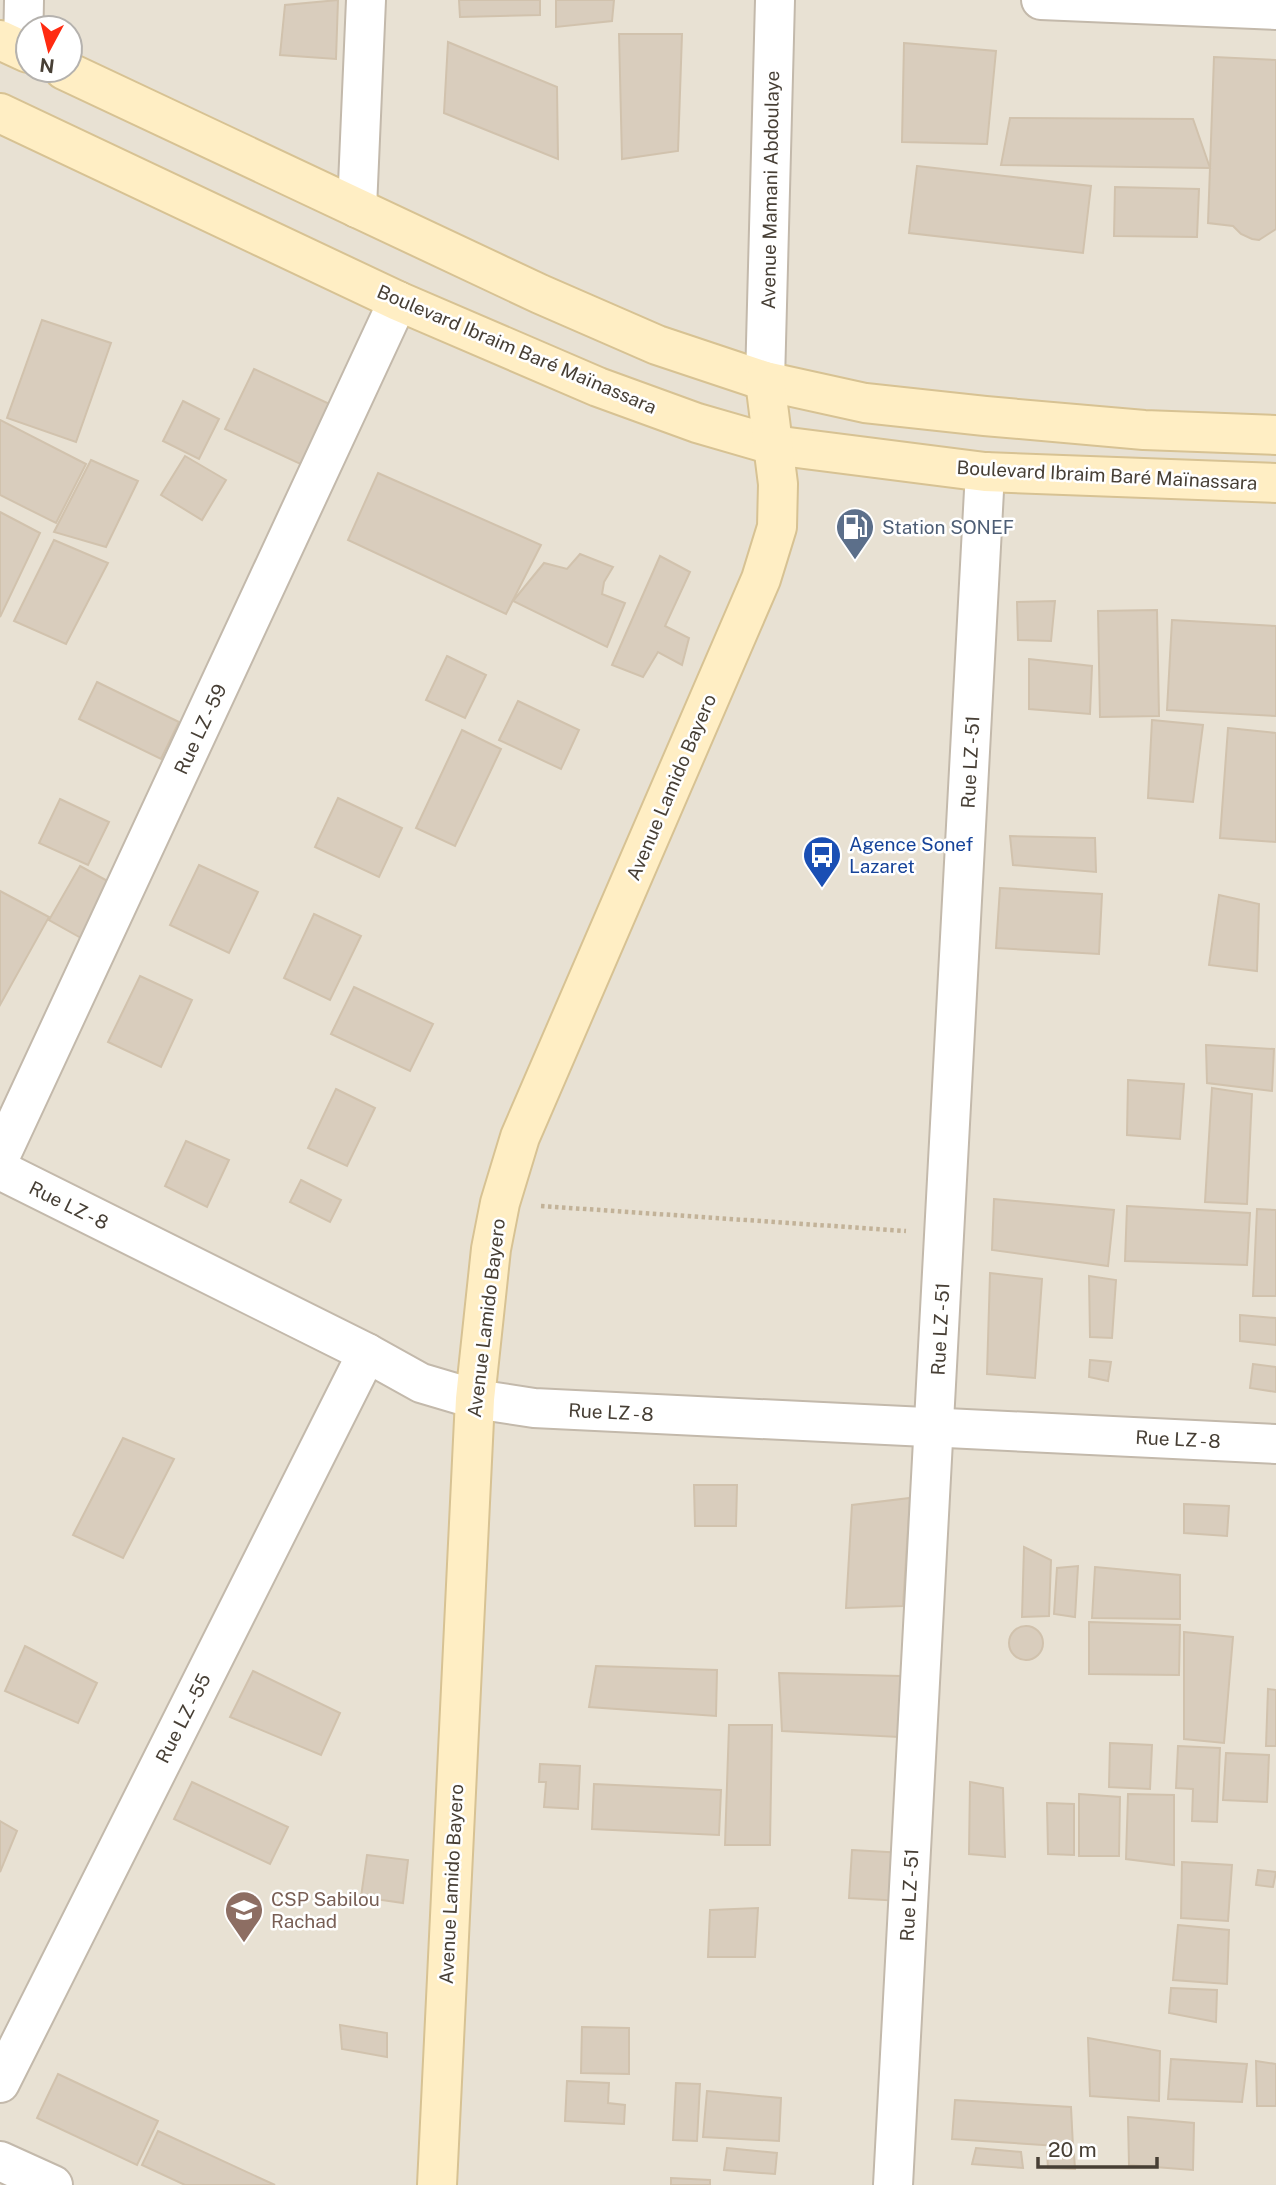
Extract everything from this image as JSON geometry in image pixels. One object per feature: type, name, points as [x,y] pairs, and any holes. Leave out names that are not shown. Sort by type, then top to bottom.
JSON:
[{"type":"main road","points":[[84,79],[540,294],[657,345],[765,381],[865,402],[972,415],[1144,429],[1276,435]]},
{"type":"main road","name":"Boulevard Ibraim Baré Maïnassara","points":[[0,113],[398,301],[598,387],[697,423],[773,445],[985,472],[1276,483]]},
{"type":"main road","name":"Avenue Lamido Bayero","points":[[437,2185],[475,1399],[491,1249],[500,1203],[520,1137],[761,579],[777,527],[778,484],[765,381]]},
{"type":"street","points":[[357,208],[366,0]]},
{"type":"street","name":"Avenue Mamani Abdoulaye","points":[[765,381],[775,0]]},
{"type":"street","points":[[1041,0],[1276,10]]},
{"type":"street","name":"Rue LZ - 59","points":[[0,1157],[398,301]]},
{"type":"street","name":"Rue LZ - 51","points":[[893,2185],[985,472]]},
{"type":"street","name":"Rue LZ - 8","points":[[0,1170],[367,1353],[421,1383],[475,1399],[534,1408],[1276,1444]]},
{"type":"street","name":"Rue LZ - 55","points":[[0,2083],[367,1353]]},
{"type":"street","points":[[0,2161],[53,2185]]},
{"type":"path","points":[[500,1203],[945,1234]]},
{"type":"shaded area","points":[[0,0],[1276,0],[1276,2185],[0,2185]]},
{"type":"building","points":[[338,0],[336,59],[280,55],[285,5]]},
{"type":"building","points":[[459,0],[540,0],[540,15],[460,17]]},
{"type":"building","points":[[556,0],[614,0],[612,21],[556,27]]},
{"type":"building","points":[[619,34],[682,34],[678,151],[622,159]]},
{"type":"building","points":[[448,42],[557,87],[558,159],[444,113]]},
{"type":"building","points":[[904,43],[996,51],[987,144],[902,142]]},
{"type":"building","points":[[1214,57],[1276,60],[1276,229],[1259,240],[1241,234],[1233,226],[1208,223]]},
{"type":"building","points":[[1010,118],[1193,119],[1210,168],[1001,165]]},
{"type":"building","points":[[917,166],[1091,186],[1083,253],[909,233]]},
{"type":"building","points":[[1115,187],[1199,189],[1197,237],[1114,236]]},
{"type":"building","points":[[42,320],[111,343],[76,442],[7,418]]},
{"type":"building","points":[[254,369],[336,407],[307,467],[225,429]]},
{"type":"building","points":[[183,401],[219,419],[199,459],[163,441]]},
{"type":"building","points":[[0,420],[86,464],[56,523],[0,495]]},
{"type":"building","points":[[185,456],[226,480],[202,520],[161,495]]},
{"type":"building","points":[[91,460],[138,481],[106,547],[54,532]]},
{"type":"building","points":[[378,473],[541,545],[506,614],[348,540]]},
{"type":"building","points":[[0,512],[40,533],[0,617]]},
{"type":"building","points":[[54,540],[108,563],[66,644],[14,621]]},
{"type":"building","points":[[580,554],[613,567],[604,582],[602,594],[625,603],[607,647],[513,601],[544,563],[567,569]]},
{"type":"building","points":[[660,556],[690,572],[665,626],[689,638],[682,665],[658,652],[643,677],[612,665]]},
{"type":"building","points":[[1055,601],[1051,641],[1018,640],[1017,602]]},
{"type":"building","points":[[1157,610],[1159,716],[1100,717],[1098,611]]},
{"type":"building","points":[[1172,620],[1276,626],[1276,716],[1167,710]]},
{"type":"building","points":[[447,656],[486,675],[465,718],[426,700]]},
{"type":"building","points":[[1029,659],[1092,666],[1090,714],[1029,709]]},
{"type":"building","points":[[97,682],[179,722],[161,759],[79,719]]},
{"type":"building","points":[[518,701],[579,730],[561,769],[499,740]]},
{"type":"building","points":[[1152,720],[1203,725],[1193,802],[1148,798]]},
{"type":"building","points":[[1228,728],[1276,733],[1276,842],[1220,838]]},
{"type":"building","points":[[462,730],[501,749],[455,846],[416,828]]},
{"type":"building","points":[[338,798],[402,828],[379,877],[315,847]]},
{"type":"building","points":[[60,799],[109,822],[88,865],[39,843]]},
{"type":"building","points":[[1010,836],[1095,838],[1096,872],[1013,865]]},
{"type":"building","points":[[199,865],[258,892],[229,953],[170,925]]},
{"type":"building","points":[[80,866],[113,884],[81,938],[49,920]]},
{"type":"building","points":[[1000,888],[1102,894],[1099,954],[996,948]]},
{"type":"building","points":[[0,891],[49,917],[0,1005]]},
{"type":"building","points":[[1219,895],[1259,904],[1257,971],[1209,965]]},
{"type":"building","points":[[314,914],[361,936],[330,1000],[284,978]]},
{"type":"building","points":[[140,976],[192,1000],[161,1067],[108,1042]]},
{"type":"building","points":[[354,987],[433,1024],[410,1071],[331,1034]]},
{"type":"building","points":[[1206,1045],[1274,1049],[1272,1091],[1207,1083]]},
{"type":"building","points":[[1128,1080],[1184,1084],[1180,1139],[1127,1135]]},
{"type":"building","points":[[1212,1088],[1252,1094],[1247,1204],[1205,1202]]},
{"type":"building","points":[[336,1089],[375,1108],[347,1166],[308,1148]]},
{"type":"building","points":[[186,1141],[229,1160],[207,1207],[165,1186]]},
{"type":"building","points":[[301,1180],[341,1200],[330,1222],[290,1202]]},
{"type":"building","points":[[994,1199],[1114,1210],[1108,1266],[992,1250]]},
{"type":"building","points":[[1127,1206],[1250,1213],[1247,1265],[1125,1261]]},
{"type":"building","points":[[1257,1209],[1276,1210],[1276,1296],[1253,1296]]},
{"type":"building","points":[[990,1273],[1042,1279],[1035,1378],[987,1374]]},
{"type":"building","points":[[1089,1276],[1116,1280],[1112,1338],[1090,1337]]},
{"type":"building","points":[[1240,1315],[1276,1318],[1276,1345],[1240,1341]]},
{"type":"building","points":[[1090,1360],[1111,1362],[1108,1381],[1089,1377]]},
{"type":"building","points":[[1253,1364],[1276,1367],[1276,1392],[1250,1388]]},
{"type":"building","points":[[123,1438],[174,1459],[123,1558],[73,1535]]},
{"type":"building","points":[[694,1485],[737,1485],[736,1526],[695,1526]]},
{"type":"building","points":[[910,1498],[903,1606],[846,1608],[852,1505]]},
{"type":"building","points":[[1184,1504],[1229,1506],[1227,1536],[1184,1533]]},
{"type":"building","points":[[1024,1547],[1051,1560],[1049,1616],[1022,1617]]},
{"type":"building","points":[[1078,1566],[1075,1617],[1054,1614],[1057,1568]]},
{"type":"building","points":[[1095,1567],[1180,1575],[1180,1619],[1092,1618]]},
{"type":"building","points":[[1089,1622],[1180,1625],[1179,1675],[1089,1674]]},
{"type":"building","points":[[1026,1626],[1038,1631],[1043,1643],[1038,1655],[1026,1660],[1014,1655],[1009,1643],[1014,1631]]},
{"type":"building","points":[[1184,1632],[1233,1637],[1224,1743],[1184,1739]]},
{"type":"building","points":[[25,1646],[97,1683],[78,1723],[5,1691]]},
{"type":"building","points":[[596,1666],[717,1670],[716,1716],[589,1707]]},
{"type":"building","points":[[253,1671],[340,1713],[321,1755],[230,1717]]},
{"type":"building","points":[[779,1673],[901,1676],[899,1737],[782,1731]]},
{"type":"building","points":[[1268,1689],[1276,1690],[1276,1746],[1266,1746]]},
{"type":"building","points":[[729,1725],[772,1725],[770,1845],[725,1845]]},
{"type":"building","points":[[1110,1743],[1152,1745],[1150,1789],[1109,1787]]},
{"type":"building","points":[[1178,1746],[1220,1748],[1217,1822],[1192,1821],[1193,1789],[1176,1788]]},
{"type":"building","points":[[1226,1753],[1269,1755],[1267,1802],[1223,1800]]},
{"type":"building","points":[[540,1764],[580,1766],[578,1809],[544,1807],[546,1782],[539,1782]]},
{"type":"building","points":[[192,1782],[288,1827],[270,1864],[174,1819]]},
{"type":"building","points":[[970,1782],[1003,1788],[1005,1857],[969,1854]]},
{"type":"building","points":[[594,1784],[721,1790],[719,1835],[592,1829]]},
{"type":"building","points":[[1079,1794],[1120,1797],[1119,1856],[1079,1856]]},
{"type":"building","points":[[1128,1794],[1174,1795],[1174,1865],[1126,1859]]},
{"type":"building","points":[[1047,1803],[1074,1804],[1074,1855],[1048,1854]]},
{"type":"building","points":[[0,1821],[17,1831],[0,1872]]},
{"type":"building","points":[[852,1850],[904,1853],[902,1901],[849,1898]]},
{"type":"building","points":[[367,1855],[408,1860],[403,1903],[361,1897]]},
{"type":"building","points":[[1182,1862],[1232,1865],[1228,1921],[1181,1918]]},
{"type":"building","points":[[1258,1870],[1276,1872],[1273,1887],[1256,1885]]},
{"type":"building","points":[[758,1908],[755,1957],[708,1957],[710,1910]]},
{"type":"building","points":[[1178,1925],[1229,1930],[1227,1984],[1173,1980]]},
{"type":"building","points":[[1171,1988],[1217,1990],[1216,2022],[1169,2013]]},
{"type":"building","points":[[340,2025],[387,2033],[387,2057],[342,2049]]},
{"type":"building","points":[[582,2027],[629,2028],[629,2074],[581,2073]]},
{"type":"building","points":[[1088,2038],[1160,2051],[1159,2101],[1090,2096]]},
{"type":"building","points":[[1171,2059],[1247,2064],[1242,2102],[1168,2099]]},
{"type":"building","points":[[1256,2061],[1276,2064],[1276,2106],[1257,2106]]},
{"type":"building","points":[[58,2074],[158,2121],[137,2165],[37,2118]]},
{"type":"building","points":[[567,2081],[609,2083],[608,2103],[625,2105],[624,2124],[565,2121]]},
{"type":"building","points":[[676,2083],[700,2084],[697,2141],[673,2140]]},
{"type":"building","points":[[707,2091],[781,2098],[779,2141],[703,2137]]},
{"type":"building","points":[[955,2100],[1071,2107],[1073,2147],[952,2139]]},
{"type":"building","points":[[1128,2117],[1194,2123],[1193,2170],[1129,2165]]},
{"type":"building","points":[[158,2131],[275,2185],[185,2185],[142,2165]]},
{"type":"building","points":[[727,2148],[777,2153],[775,2174],[724,2170]]},
{"type":"building","points":[[976,2148],[1021,2152],[1023,2168],[972,2164]]},
{"type":"building","points":[[1047,2152],[1074,2154],[1075,2169],[1048,2168]]},
{"type":"building","points":[[671,2178],[710,2180],[710,2185],[671,2185]]},
{"type":"place","name":"Station SONEF","points":[[855,561]]},
{"type":"place","name":"Agence Sonef Lazaret","points":[[822,889]]},
{"type":"place","name":"CSP Sabilou Rachad","points":[[244,1944]]}]
